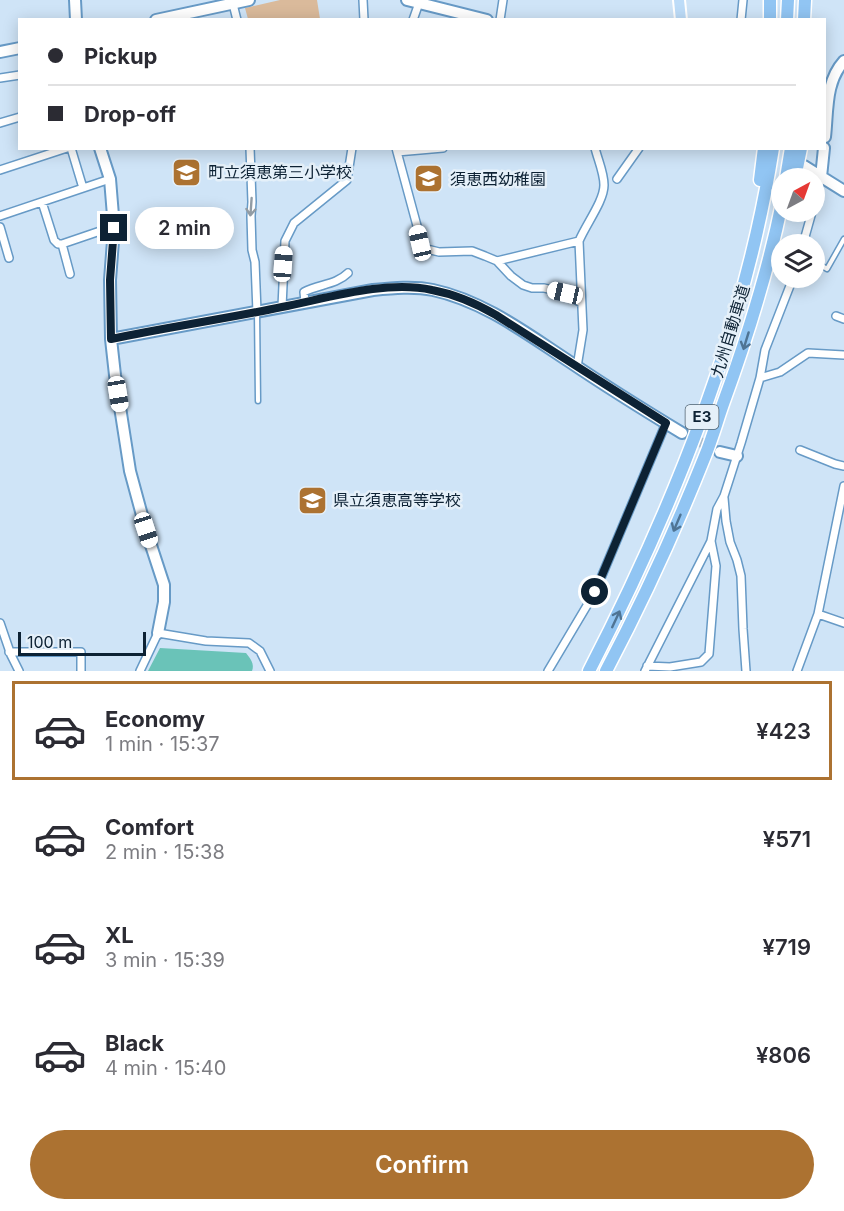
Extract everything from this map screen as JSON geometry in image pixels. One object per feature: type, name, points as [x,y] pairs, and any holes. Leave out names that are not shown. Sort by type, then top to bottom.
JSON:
[{"type":"highway","points":[[770,0],[770,18]]},
{"type":"highway","points":[[787,18],[788,0]]},
{"type":"highway","points":[[804,18],[805,0]]},
{"type":"highway","points":[[734,322],[756,216],[764,150]]},
{"type":"highway","name":"九州自動車道","points":[[589,671],[653,541],[722,362],[755,242],[773,150]]},
{"type":"highway","points":[[788,168],[791,150]]},
{"type":"highway","points":[[797,168],[801,150]]},
{"type":"highway","name":"九州自動車道","points":[[606,671],[665,549],[706,454],[758,302],[778,222]]},
{"type":"highway","points":[[758,302],[784,222]]},
{"type":"main road","points":[[680,0],[681,18]]},
{"type":"street","points":[[75,0],[76,18]]},
{"type":"street","points":[[164,18],[232,1],[249,0]]},
{"type":"street","points":[[363,0],[364,18]]},
{"type":"street","points":[[407,0],[420,1],[480,18]]},
{"type":"street","points":[[500,18],[503,0]]},
{"type":"street","points":[[741,18],[742,0]]},
{"type":"street","points":[[232,1],[236,18]]},
{"type":"street","points":[[414,18],[420,1]]},
{"type":"street","points":[[0,52],[18,48]]},
{"type":"street","points":[[826,127],[830,86],[836,71],[844,62]]},
{"type":"street","points":[[0,78],[18,75]]},
{"type":"street","points":[[0,123],[18,118]]},
{"type":"street","points":[[0,170],[63,150]]},
{"type":"street","points":[[70,150],[82,188]]},
{"type":"street","points":[[101,150],[110,179],[114,228],[110,280],[111,339],[115,375],[130,471],[164,585],[164,602],[158,633],[140,671]]},
{"type":"street","points":[[250,150],[252,250],[255,262],[257,312]]},
{"type":"street","points":[[282,307],[285,241],[294,223],[347,180],[352,150]]},
{"type":"street","points":[[397,150],[423,248],[439,252],[472,251],[497,261],[523,285],[565,293],[581,303]]},
{"type":"street","points":[[577,367],[583,330],[579,241],[600,202],[604,184],[596,150]]},
{"type":"street","points":[[617,179],[638,150]]},
{"type":"street","points":[[822,168],[824,150]]},
{"type":"street","points":[[0,216],[110,179]]},
{"type":"street","points":[[825,179],[844,191]]},
{"type":"street","points":[[42,202],[54,240],[58,244],[114,228]]},
{"type":"street","points":[[0,227],[9,258]]},
{"type":"street","points":[[497,261],[579,241]]},
{"type":"street","points":[[62,244],[70,274]]},
{"type":"street","points":[[304,302],[304,291],[341,279],[348,273]]},
{"type":"street","points":[[111,339],[373,290],[400,287],[431,290],[484,308],[682,433]]},
{"type":"street","points":[[646,669],[711,541],[717,509],[724,496],[737,456],[760,378],[765,350],[789,288]]},
{"type":"street","points":[[836,316],[844,319]]},
{"type":"street","points":[[760,378],[780,372],[808,353],[844,354]]},
{"type":"street","points":[[548,671],[595,592],[666,423]]},
{"type":"street","points":[[801,450],[835,465],[844,466]]},
{"type":"street","points":[[720,452],[737,456]]},
{"type":"street","points":[[797,671],[818,614],[842,508],[844,486]]},
{"type":"street","points":[[724,496],[730,542],[741,576],[746,671]]},
{"type":"street","points":[[646,669],[701,662],[709,654],[716,566],[711,541]]},
{"type":"street","points":[[818,614],[844,623]]},
{"type":"street","points":[[0,623],[9,652],[19,671]]},
{"type":"street","points":[[158,633],[206,641],[249,643],[260,651],[270,671]]},
{"type":"street","points":[[9,652],[81,652],[81,671]]},
{"type":"lane","points":[[825,268],[827,269],[844,239]]},
{"type":"lane","points":[[257,312],[258,401]]},
{"type":"shaded area","points":[[280,0],[317,0],[320,18],[248,18],[245,8]]},
{"type":"shaded area","points":[[160,648],[246,653],[252,661],[253,668],[252,671],[148,671]]},
{"type":"tunnel","points":[[682,433],[720,452]]},
{"type":"place","name":"町立須恵第三小学校","points":[[187,172]]},
{"type":"place","name":"須恵西幼稚園","points":[[429,179]]},
{"type":"place","name":"県立須恵高等学校","points":[[312,500]]},
{"type":"route","points":[[114,228],[110,280],[111,339],[373,290],[400,287],[431,290],[484,308],[666,423],[595,592]]}]
